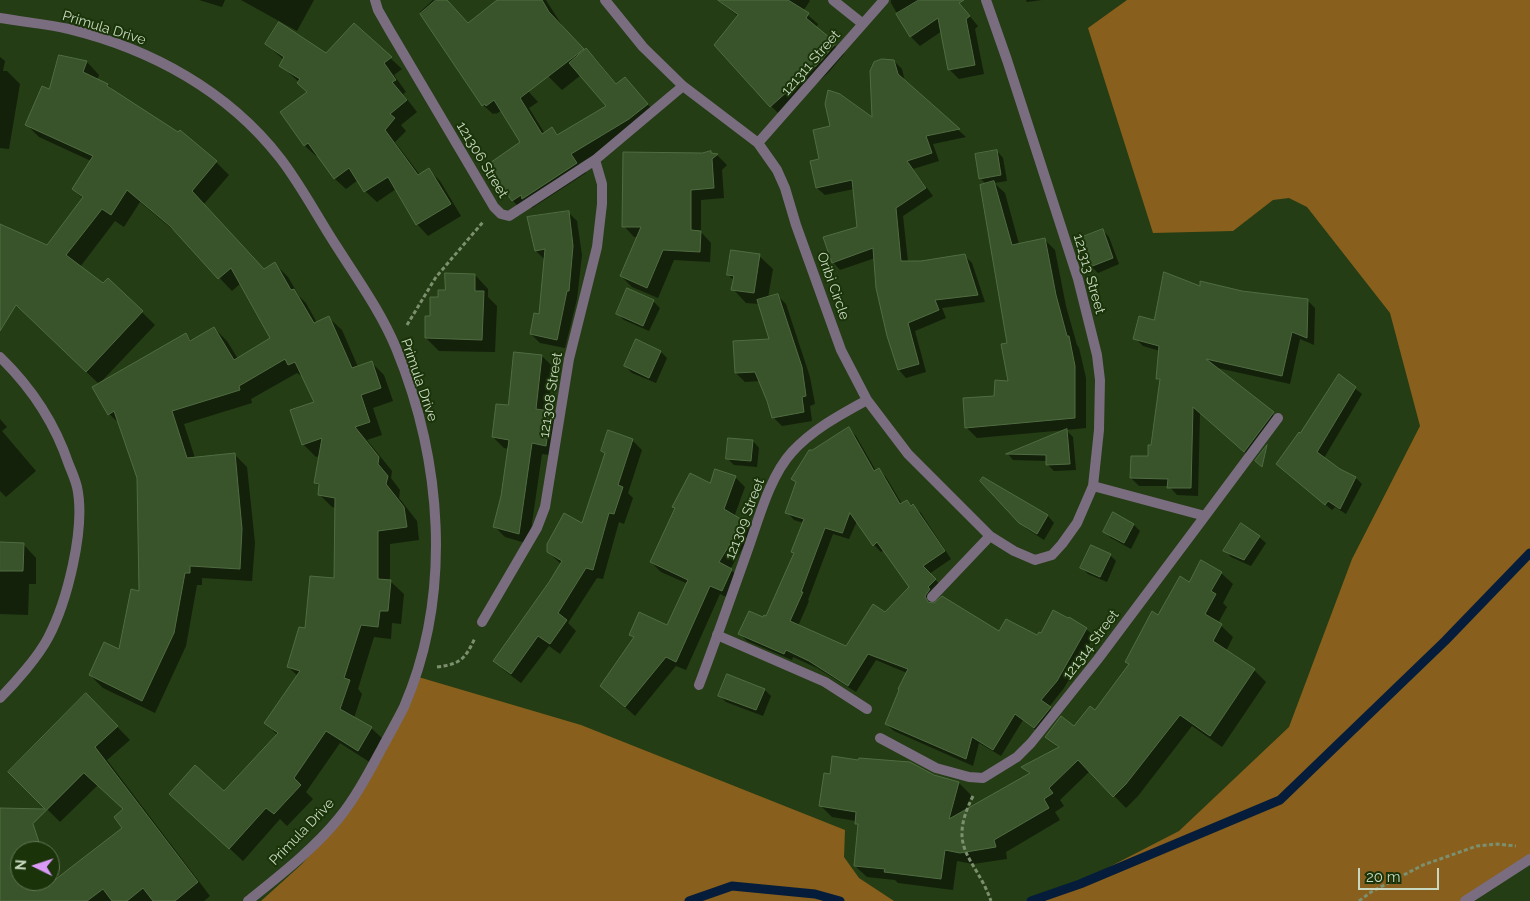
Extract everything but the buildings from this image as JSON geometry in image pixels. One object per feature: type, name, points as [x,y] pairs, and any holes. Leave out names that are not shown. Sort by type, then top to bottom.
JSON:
[{"type":"street","name":"121306 Street","points":[[375,0],[378,10],[390,31],[494,207],[501,214],[509,216],[595,160],[684,86]]},
{"type":"street","name":"Oribi Circle","points":[[605,0],[643,47],[684,86],[758,143],[777,170],[785,188],[796,225],[841,350],[867,400],[908,454],[990,536],[1031,559],[1052,555]]},
{"type":"street","points":[[834,0],[863,24]]},
{"type":"street","name":"121311 Street","points":[[758,143],[884,0]]},
{"type":"street","name":"121313 Street","points":[[986,0],[1008,60],[1078,279],[1097,356],[1100,380],[1101,401],[1093,486],[1077,523],[1052,555]]},
{"type":"street","name":"Primula Drive","points":[[0,18],[69,29],[130,48],[175,69],[210,90],[257,132],[281,159],[372,301],[395,346],[413,395],[433,486],[436,528],[435,581],[426,636],[416,674],[403,708],[364,782],[338,819],[295,862],[248,901]]},
{"type":"street","name":"121308 Street","points":[[482,622],[537,528],[547,499],[569,359],[597,246],[602,204],[602,184],[595,160]]},
{"type":"street","points":[[0,357],[19,376],[43,409],[61,442],[77,487],[78,513],[77,544],[61,608],[47,640],[15,683],[0,698]]},
{"type":"street","name":"121309 Street","points":[[699,685],[760,514],[781,468],[791,453],[806,438],[820,427],[867,400]]},
{"type":"street","name":"121314 Street","points":[[983,778],[1017,757],[1031,744],[1098,660],[1278,418]]},
{"type":"street","points":[[1093,486],[1204,516]]},
{"type":"street","points":[[932,597],[990,536]]},
{"type":"street","points":[[717,635],[825,682],[867,709]]},
{"type":"street","points":[[880,738],[936,768],[969,777],[983,778]]},
{"type":"street","points":[[1465,901],[1530,859]]},
{"type":"path","points":[[395,346],[436,277],[494,207]]},
{"type":"path","points":[[416,674],[429,668],[450,665],[462,660],[482,622]]},
{"type":"path","points":[[983,778],[971,800],[962,831],[962,840],[965,853],[981,879],[991,901]]},
{"type":"path","points":[[1359,901],[1371,892],[1423,865],[1477,846],[1514,845],[1522,849]]},
{"type":"shaded area","points":[[1127,0],[1530,0],[1530,858],[1465,901],[1026,901],[1080,882],[1179,831],[1289,727],[1352,559],[1420,426],[1390,313],[1307,207],[1289,198],[1273,200],[1233,231],[1153,233],[1088,28]]},
{"type":"shaded area","points":[[415,676],[581,725],[845,830],[844,857],[859,878],[894,901],[261,901],[302,864],[340,820]]},
{"type":"waterway","points":[[1031,901],[1080,884],[1280,800],[1445,641],[1530,553]]},
{"type":"waterway","points":[[689,901],[732,886],[815,894],[840,901]]}]
